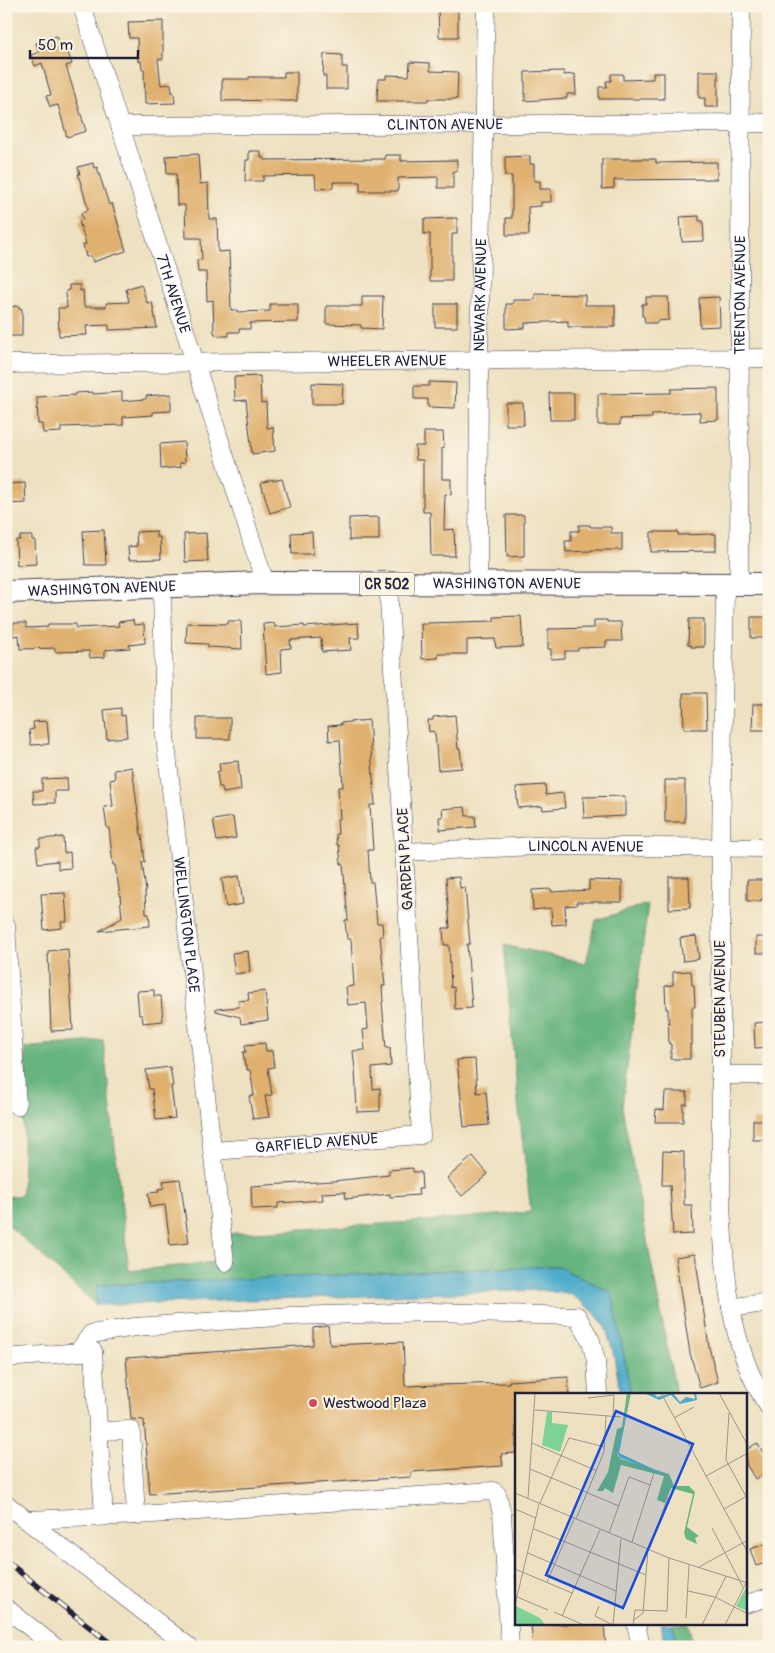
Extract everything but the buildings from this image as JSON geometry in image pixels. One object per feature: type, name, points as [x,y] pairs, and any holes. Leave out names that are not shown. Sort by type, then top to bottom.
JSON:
[{"type":"main road","name":"WASHINGTON AVENUE","points":[[6,592],[265,584],[769,584]]},
{"type":"street","name":"7TH AVENUE","points":[[82,6],[265,584]]},
{"type":"street","name":"NEWARK AVENUE","points":[[478,584],[486,6]]},
{"type":"street","name":"TRENTON AVENUE","points":[[732,584],[739,358],[741,6]]},
{"type":"street","name":"CLINTON AVENUE","points":[[120,126],[769,123]]},
{"type":"street","name":"WHEELER AVENUE","points":[[6,364],[769,358]]},
{"type":"street","name":"GARDEN PLACE","points":[[388,584],[421,1135]]},
{"type":"street","name":"STEUBEN AVENUE","points":[[732,584],[721,847],[720,1206],[731,1308],[740,1345],[752,1378],[769,1407]]},
{"type":"street","name":"WELLINGTON PLACE","points":[[162,587],[165,736],[225,1262]]},
{"type":"street","name":"LINCOLN AVENUE","points":[[404,852],[535,846],[769,848]]},
{"type":"street","points":[[6,925],[11,1084],[17,1106]]},
{"type":"street","points":[[720,1075],[769,1075]]},
{"type":"street","name":"GARFIELD AVENUE","points":[[212,1150],[421,1135]]},
{"type":"street","points":[[731,1308],[769,1302]]},
{"type":"street","points":[[78,1352],[91,1334],[136,1326],[291,1316],[432,1312],[577,1316],[590,1341],[594,1354],[598,1393]]},
{"type":"street","points":[[6,1358],[93,1351],[104,1516]]},
{"type":"street","points":[[98,1431],[131,1430],[136,1515]]},
{"type":"street","points":[[29,1520],[136,1515],[493,1491],[498,1494],[502,1514],[510,1647]]},
{"type":"street","points":[[6,1504],[29,1520],[189,1647]]},
{"type":"street","points":[[748,1603],[769,1597]]},
{"type":"street","points":[[6,1608],[55,1647]]},
{"type":"street","points":[[636,1626],[641,1647]]},
{"type":"green space","points":[[648,904],[622,1107],[676,1393],[631,1393],[612,1293],[557,1266],[98,1285],[96,1305],[6,1223],[6,1197],[22,1195],[25,1048],[103,1040],[129,1271],[225,1261],[223,1234],[429,1221],[531,1212],[518,1103],[504,945],[586,963],[596,920]]},
{"type":"green space","points":[[673,1626],[689,1626],[694,1647],[677,1647]]},
{"type":"water","points":[[557,1266],[612,1293],[631,1393],[621,1393],[613,1351],[605,1326],[593,1311],[572,1295],[542,1290],[96,1305],[97,1285]]},
{"type":"water","points":[[661,1626],[673,1626],[677,1647],[665,1647]]},
{"type":"railway","points":[[6,1561],[115,1647]]},
{"type":"place","name":"Westwood Plaza","points":[[313,1403]]}]
